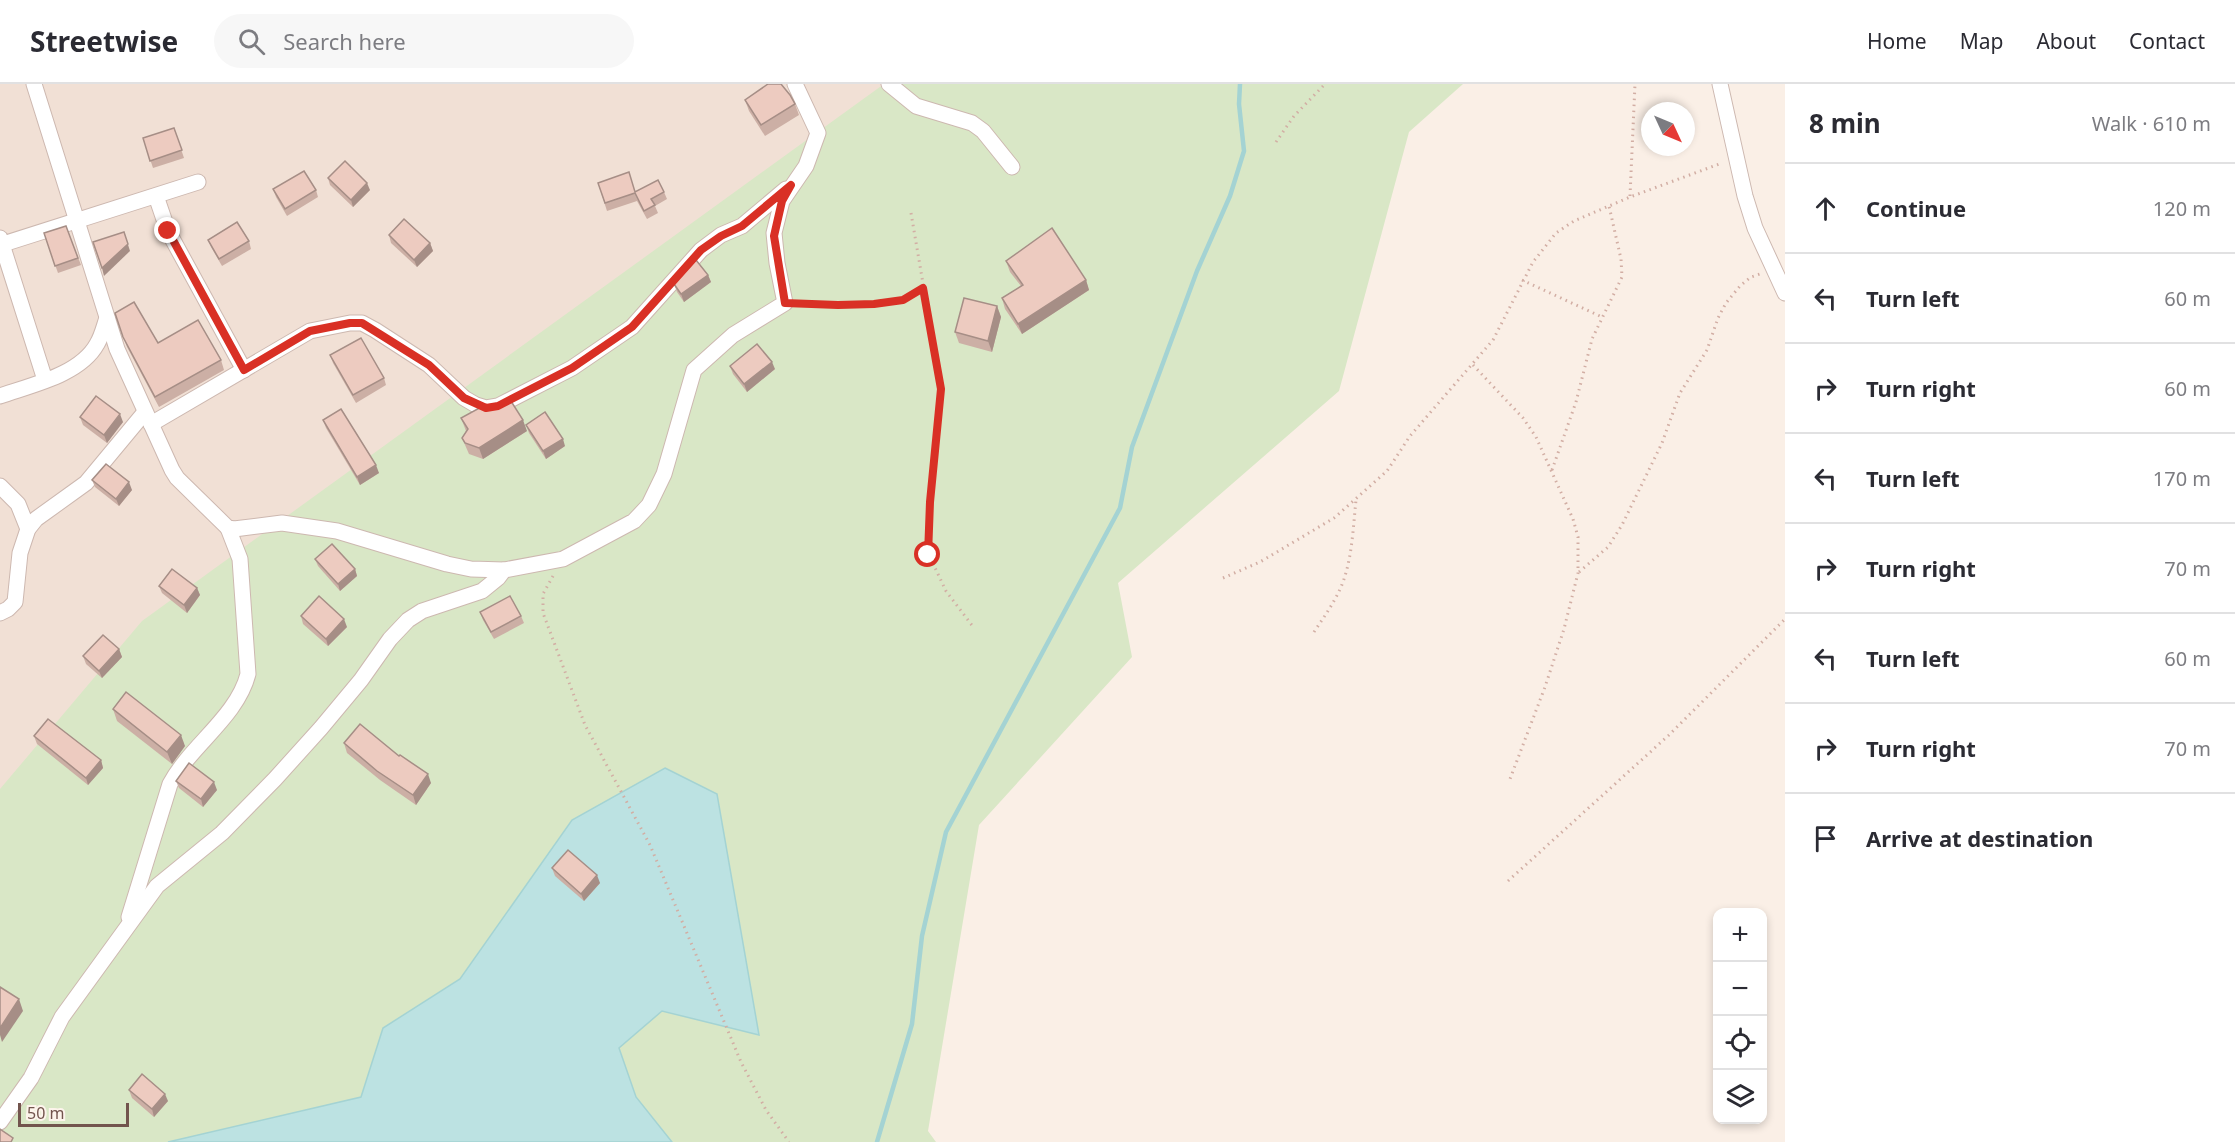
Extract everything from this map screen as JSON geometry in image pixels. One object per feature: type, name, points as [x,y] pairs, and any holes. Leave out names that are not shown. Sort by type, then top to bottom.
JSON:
[{"type":"street","points":[[34,84],[117,349],[177,478],[228,528],[240,559],[249,658],[246,685],[229,710],[180,767],[170,784],[125,928]]},
{"type":"street","points":[[228,528],[295,524],[354,536],[447,564],[504,570],[563,559],[631,523],[649,505],[664,474],[694,370],[733,335],[785,303],[774,236],[782,201],[806,166],[818,133],[795,84]]},
{"type":"street","points":[[889,84],[916,106],[978,127],[1000,149],[1012,167]]},
{"type":"street","points":[[1720,84],[1735,158],[1755,228],[1785,293]]},
{"type":"street","points":[[45,380],[1,242],[198,182]]},
{"type":"street","points":[[0,613],[15,602],[20,553],[28,529],[36,519],[86,483],[148,418],[244,370],[310,331],[350,323],[362,323],[429,365],[464,398],[486,408],[498,406],[572,368],[632,327],[701,250],[721,236],[742,226],[791,185]]},
{"type":"street","points":[[156,196],[168,231],[244,370]]},
{"type":"street","points":[[0,396],[62,375],[98,344],[107,318]]},
{"type":"street","points":[[0,486],[18,504],[28,529]]},
{"type":"street","points":[[0,1122],[31,1078],[62,1017],[157,886],[222,833],[291,762],[361,680],[390,639],[408,620],[422,611],[482,591],[490,586],[504,570]]},
{"type":"path","points":[[1276,142],[1294,116],[1324,84]]},
{"type":"path","points":[[1630,197],[1635,84]]},
{"type":"path","points":[[1223,578],[1260,562],[1334,518],[1356,501],[1392,464],[1410,436],[1473,365],[1502,324],[1522,280],[1540,251],[1556,233],[1574,221],[1630,197],[1735,158]]},
{"type":"path","points":[[1552,470],[1576,402],[1592,339],[1620,285],[1622,268],[1609,206]]},
{"type":"path","points":[[911,213],[941,389],[930,502],[928,555],[946,591],[974,628]]},
{"type":"path","points":[[1578,573],[1608,546],[1622,525],[1662,443],[1680,393],[1707,350],[1718,318],[1731,295],[1751,277],[1773,269]]},
{"type":"path","points":[[1522,280],[1602,318]]},
{"type":"path","points":[[785,303],[874,304],[903,300],[923,288]]},
{"type":"path","points":[[1473,365],[1523,418],[1536,437],[1576,528],[1578,573],[1564,629],[1510,779]]},
{"type":"path","points":[[1314,632],[1334,601],[1346,573],[1356,501]]},
{"type":"path","points":[[563,559],[543,594],[543,613],[567,678],[597,750],[650,845],[741,1062],[766,1110],[789,1142]]},
{"type":"path","points":[[1508,881],[1669,735],[1785,619]]},
{"type":"path","points":[[782,1142],[784,1137]]},
{"type":"shaded area","points":[[0,84],[1105,84],[0,1142]]},
{"type":"green space","points":[[884,84],[1463,84],[1409,132],[1339,391],[1118,583],[1132,657],[979,825],[928,1131],[936,1142],[0,1142],[0,789],[142,621]]},
{"type":"water","points":[[665,768],[717,794],[759,1035],[662,1011],[619,1048],[636,1097],[672,1142],[168,1142],[361,1097],[383,1028],[460,979],[572,820]]},
{"type":"building","points":[[768,84],[781,84],[795,104],[761,125],[745,100]]},
{"type":"building","points":[[174,128],[182,150],[150,161],[143,138]]},
{"type":"building","points":[[345,161],[367,183],[351,200],[328,178]]},
{"type":"building","points":[[304,171],[316,190],[285,209],[273,189]]},
{"type":"building","points":[[629,172],[635,192],[658,180],[664,192],[651,199],[655,205],[644,211],[635,193],[605,203],[598,183]]},
{"type":"building","points":[[404,219],[430,243],[414,260],[389,235]]},
{"type":"building","points":[[237,222],[249,241],[219,259],[208,240]]},
{"type":"building","points":[[66,226],[78,258],[55,266],[44,233]]},
{"type":"building","points":[[1052,228],[1086,280],[1018,324],[1002,298],[1023,285],[1006,261]]},
{"type":"building","points":[[124,232],[128,244],[102,268],[93,242]]},
{"type":"building","points":[[696,260],[708,275],[681,294],[674,284]]},
{"type":"building","points":[[964,298],[997,306],[988,341],[955,332]]},
{"type":"building","points":[[134,302],[158,343],[198,320],[221,360],[155,397],[123,337],[115,313]]},
{"type":"building","points":[[361,338],[384,378],[353,395],[330,355]]},
{"type":"building","points":[[757,344],[772,362],[744,384],[730,366]]},
{"type":"building","points":[[96,396],[120,414],[104,435],[80,417]]},
{"type":"building","points":[[509,398],[523,420],[479,448],[465,443],[462,438],[468,429],[461,418],[483,406],[496,404]]},
{"type":"building","points":[[341,409],[376,465],[357,477],[323,420]]},
{"type":"building","points":[[545,412],[563,439],[543,451],[526,425]]},
{"type":"building","points":[[106,464],[129,482],[116,499],[92,480]]},
{"type":"building","points":[[332,544],[355,569],[338,584],[315,559]]},
{"type":"building","points":[[172,569],[197,588],[184,605],[159,586]]},
{"type":"building","points":[[319,596],[344,619],[326,639],[301,616]]},
{"type":"building","points":[[510,596],[521,616],[491,632],[480,612]]},
{"type":"building","points":[[103,635],[119,649],[99,671],[83,656]]},
{"type":"building","points":[[126,692],[181,735],[167,752],[113,709]]},
{"type":"building","points":[[48,719],[101,760],[86,778],[34,736]]},
{"type":"building","points":[[360,724],[399,756],[428,774],[413,795],[377,771],[344,743]]},
{"type":"building","points":[[189,763],[214,782],[201,799],[176,781]]},
{"type":"building","points":[[568,850],[597,875],[581,894],[552,868]]},
{"type":"building","points":[[0,987],[19,999],[0,1028]]},
{"type":"building","points":[[142,1074],[165,1094],[152,1109],[129,1090]]},
{"type":"building","points":[[0,1129],[13,1138],[11,1142],[0,1142]]},
{"type":"waterway","points":[[877,1142],[912,1024],[922,936],[946,832],[1120,508],[1132,447],[1197,271],[1230,196],[1244,151],[1239,104],[1240,84]]},
{"type":"route","points":[[168,231],[244,370],[310,331],[350,323],[362,323],[429,365],[464,398],[486,408],[498,406],[523,394],[592,357],[632,327],[701,250],[721,236],[742,226],[791,185],[782,201],[774,236],[785,303],[874,304],[903,300],[923,288],[941,389],[930,502],[928,555]]}]
